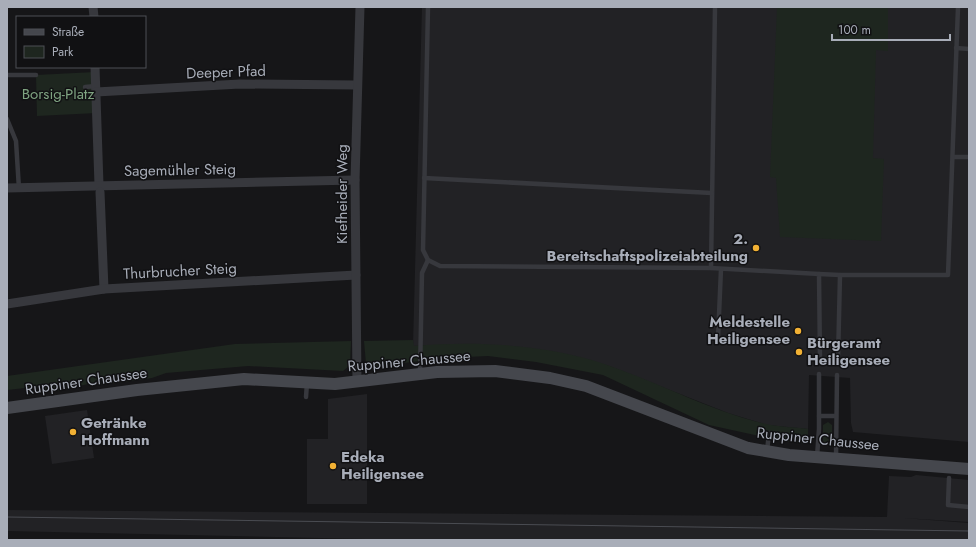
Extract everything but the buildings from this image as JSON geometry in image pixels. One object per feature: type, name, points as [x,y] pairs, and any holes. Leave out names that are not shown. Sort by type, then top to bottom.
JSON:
[{"type":"main road","name":"Ruppiner Chaussee","points":[[7,408],[214,381],[267,379],[335,384],[455,371],[495,371],[568,381],[606,393],[734,444],[767,452],[969,469]]},
{"type":"street","name":"Kiefheider Weg","points":[[357,382],[354,180],[360,7]]},
{"type":"street","points":[[95,68],[104,289]]},
{"type":"street","name":"Deeper Pfad","points":[[96,89],[240,84],[357,85]]},
{"type":"street","name":"Sagemühler Steig","points":[[7,188],[99,188],[354,180]]},
{"type":"street","name":"Thurbrucher Steig","points":[[7,304],[104,289],[356,275]]},
{"type":"lane","points":[[428,7],[423,250],[428,260],[440,266],[711,268],[840,275],[948,275],[958,7]]},
{"type":"lane","points":[[711,268],[715,7]]},
{"type":"lane","points":[[956,48],[969,49]]},
{"type":"lane","points":[[7,75],[36,75]]},
{"type":"lane","points":[[85,87],[96,89]]},
{"type":"lane","points":[[7,119],[16,141],[18,189]]},
{"type":"lane","points":[[952,157],[969,157]]},
{"type":"lane","points":[[424,178],[712,193]]},
{"type":"lane","points":[[420,374],[422,273],[428,260]]},
{"type":"lane","points":[[718,338],[721,269]]},
{"type":"lane","points":[[819,274],[820,360]]},
{"type":"lane","points":[[838,360],[840,275]]},
{"type":"lane","points":[[817,457],[820,416],[819,374]]},
{"type":"lane","points":[[836,459],[837,375]]},
{"type":"lane","points":[[306,397],[307,383]]},
{"type":"lane","points":[[820,416],[836,416]]},
{"type":"lane","points":[[767,452],[770,433],[774,434]]},
{"type":"lane","points":[[949,478],[948,505],[969,507]]},
{"type":"shaded area","points":[[422,7],[969,7],[969,442],[853,432],[851,423],[850,378],[809,375],[808,429],[767,425],[728,413],[609,366],[565,354],[493,345],[413,346]]},
{"type":"shaded area","points":[[367,394],[367,504],[307,504],[307,439],[328,439],[328,399]]},
{"type":"shaded area","points":[[87,410],[94,458],[52,464],[45,416]]},
{"type":"shaded area","points":[[916,475],[969,480],[969,522],[903,518],[969,523],[969,540],[409,540],[7,531],[7,510],[887,517],[889,476],[911,477]]},
{"type":"green space","points":[[777,7],[888,7],[888,51],[876,50],[873,158],[884,159],[881,241],[780,237],[776,178],[770,177]]},
{"type":"green space","name":"Borsig-Platz","points":[[95,72],[97,113],[37,116],[36,75]]},
{"type":"green space","points":[[413,340],[414,346],[459,344],[505,345],[528,347],[573,355],[617,368],[701,403],[744,418],[771,425],[808,429],[808,444],[782,441],[709,425],[603,375],[536,362],[488,356],[444,358],[372,367],[366,364],[364,341]]},
{"type":"green space","points":[[351,341],[350,365],[343,371],[248,366],[166,373],[152,378],[100,385],[88,384],[53,392],[34,387],[7,390],[7,376],[235,344]]},
{"type":"green space","points":[[828,422],[832,425],[832,440],[830,444],[826,444],[823,441],[823,425]]},
{"type":"tram line","points":[[7,517],[969,531]]},
{"type":"place","name":"2. Bereitschaftspolizeiabteilung","points":[[756,248]]},
{"type":"place","name":"Meldestelle Heiligensee","points":[[798,331]]},
{"type":"place","name":"Bürgeramt Heiligensee","points":[[799,352]]},
{"type":"place","name":"Getränke Hoffmann","points":[[73,432]]},
{"type":"place","name":"Edeka Heiligensee","points":[[333,466]]}]
